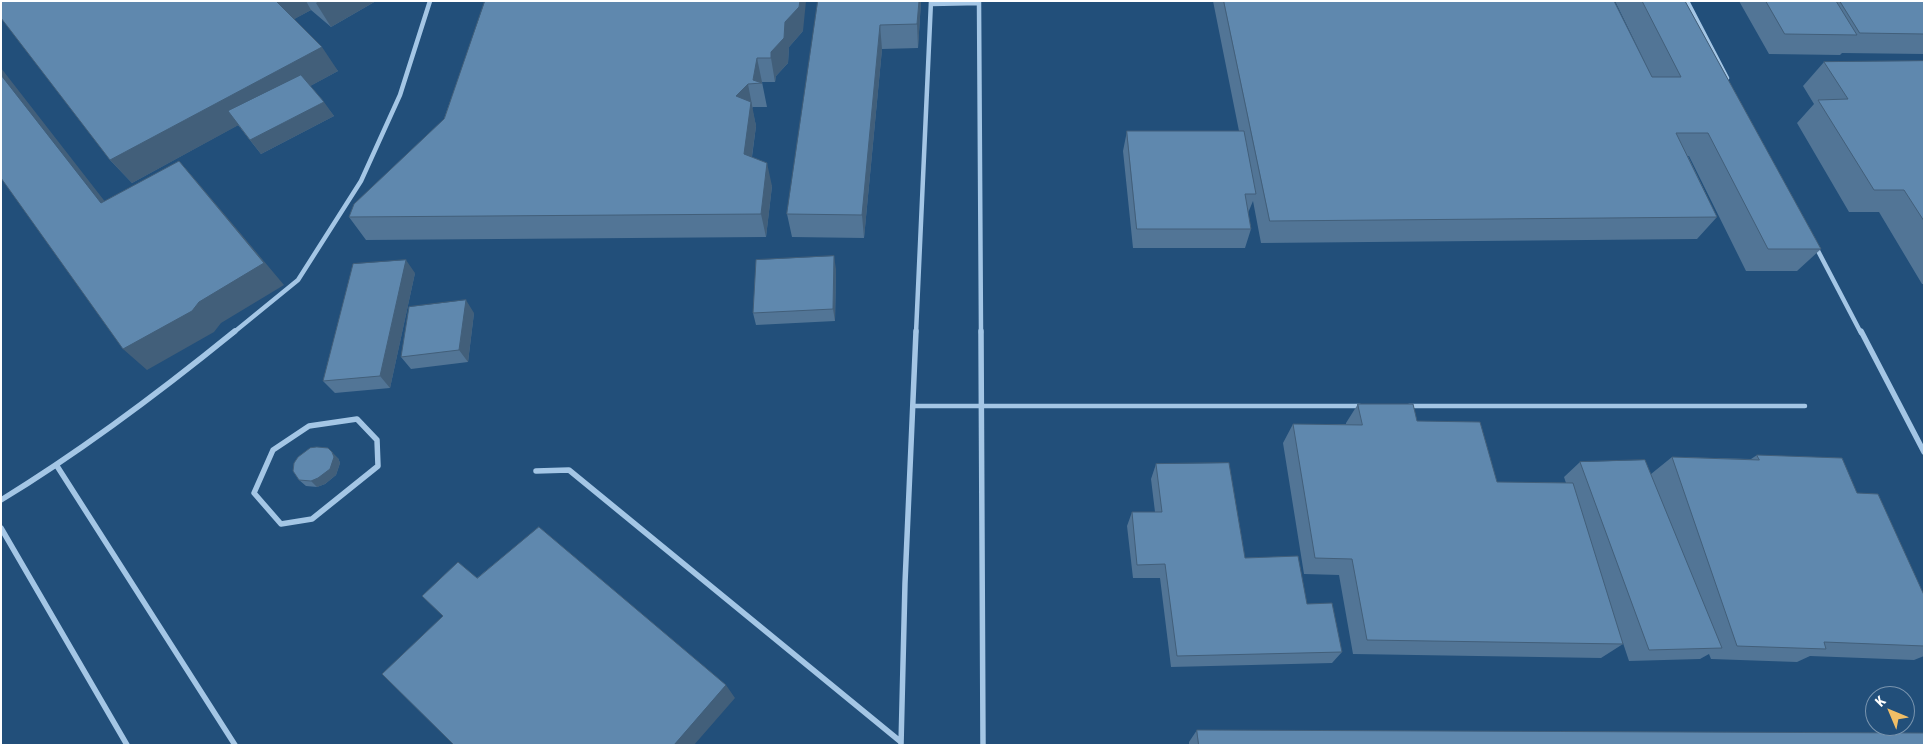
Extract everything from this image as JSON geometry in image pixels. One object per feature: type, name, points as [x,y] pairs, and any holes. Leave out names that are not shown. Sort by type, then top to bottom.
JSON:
[{"type":"street","points":[[1,500],[57,466],[180,376],[298,280],[361,181],[400,95],[430,1]]},
{"type":"street","points":[[1687,1],[1729,81]]},
{"type":"street","points":[[901,743],[913,406],[931,2],[979,2],[983,745]]},
{"type":"street","points":[[1812,240],[1924,452]]},
{"type":"street","points":[[357,419],[376,440],[378,466],[312,519],[281,524],[254,493],[273,450],[309,426],[357,419]]},
{"type":"street","points":[[57,466],[235,745]]},
{"type":"street","points":[[536,471],[569,470],[901,743]]},
{"type":"street","points":[[1,528],[127,745]]},
{"type":"lane","points":[[913,406],[1368,406]]},
{"type":"lane","points":[[1408,406],[1804,406]]},
{"type":"building","points":[[1,1],[276,1],[322,47],[110,160],[1,18]]},
{"type":"building","points":[[485,1],[800,1],[799,7],[785,22],[784,38],[771,52],[771,58],[757,58],[753,80],[762,83],[748,84],[736,96],[751,102],[744,154],[767,163],[761,214],[349,217],[354,204],[444,119]]},
{"type":"building","points":[[818,1],[919,1],[917,24],[880,25],[862,215],[787,214]]},
{"type":"building","points":[[1224,1],[1614,1],[1652,77],[1681,77],[1642,1],[1685,1],[1821,249],[1768,249],[1708,133],[1676,133],[1717,217],[1270,221]]},
{"type":"building","points":[[1766,1],[1836,1],[1857,35],[1785,34]]},
{"type":"building","points":[[1840,1],[1924,1],[1924,34],[1860,33]]},
{"type":"building","points":[[1924,61],[1924,221],[1904,190],[1874,190],[1818,100],[1848,99],[1824,62]]},
{"type":"building","points":[[1,75],[101,203],[179,161],[264,263],[199,302],[192,311],[123,349],[1,178]]},
{"type":"building","points":[[301,75],[324,102],[250,140],[228,111]]},
{"type":"building","points":[[1127,131],[1244,131],[1256,194],[1245,194],[1251,229],[1137,229]]},
{"type":"building","points":[[834,256],[833,309],[753,313],[756,260]]},
{"type":"building","points":[[406,260],[380,376],[323,381],[353,264]]},
{"type":"building","points":[[466,300],[459,350],[401,357],[409,307]]},
{"type":"building","points":[[1358,404],[1413,404],[1417,421],[1480,422],[1497,482],[1573,483],[1623,644],[1367,640],[1352,559],[1315,558],[1293,424],[1362,425]]},
{"type":"building","points":[[310,448],[328,448],[332,452],[334,457],[330,469],[311,481],[299,480],[293,471],[294,463],[298,457]]},
{"type":"building","points":[[1757,455],[1842,458],[1857,493],[1878,494],[1924,595],[1924,646],[1824,642],[1826,649],[1737,646],[1672,457],[1759,460]]},
{"type":"building","points":[[1645,460],[1722,648],[1649,650],[1580,462]]},
{"type":"building","points":[[1229,463],[1245,558],[1298,556],[1307,604],[1332,603],[1342,652],[1177,656],[1165,564],[1137,565],[1132,512],[1162,512],[1156,464]]},
{"type":"building","points":[[539,527],[726,685],[674,745],[454,745],[382,674],[443,616],[422,596],[458,562],[477,578]]},
{"type":"building","points":[[1197,730],[1865,733],[1865,736],[1915,736],[1915,733],[1924,733],[1924,745],[1199,745]]}]
